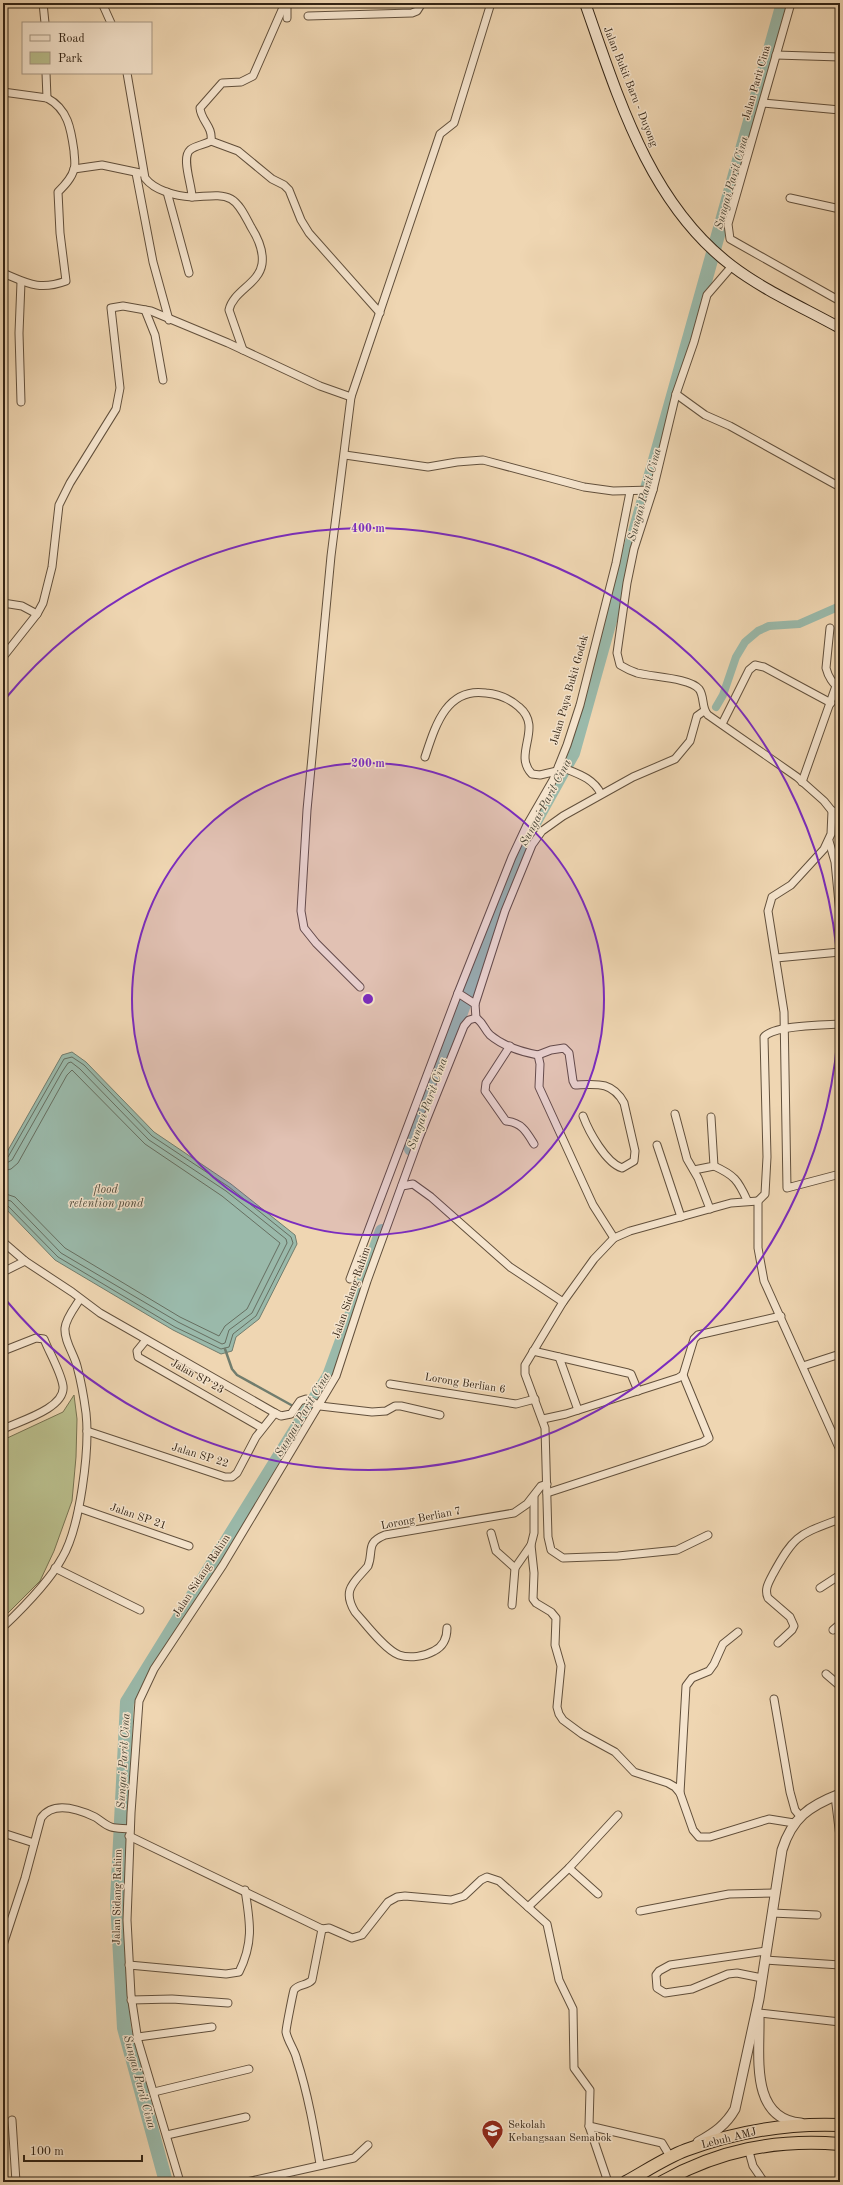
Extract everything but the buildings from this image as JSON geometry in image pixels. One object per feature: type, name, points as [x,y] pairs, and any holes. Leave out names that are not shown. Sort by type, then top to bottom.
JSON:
[{"type":"highway","name":"Lebuh AMJ","points":[[626,2182],[685,2150],[729,2136],[788,2126],[816,2124],[840,2125]]},
{"type":"highway","name":"Lebuh AMJ","points":[[662,2182],[704,2162],[748,2148],[790,2142],[840,2144]]},
{"type":"main road","name":"Jalan Bukit Baru - Duyong","points":[[585,3],[624,108],[641,148],[671,200],[703,240],[729,263],[764,288],[840,328]]},
{"type":"street","points":[[43,3],[44,22]]},
{"type":"street","points":[[102,3],[111,22]]},
{"type":"street","points":[[286,3],[287,18]]},
{"type":"street","points":[[210,140],[210,128],[200,114],[200,108],[222,83],[241,82],[253,76],[286,3]]},
{"type":"street","points":[[308,16],[412,13],[417,11],[422,3]]},
{"type":"street","points":[[360,988],[304,928],[301,911],[307,810],[330,564],[344,455],[352,397],[440,134],[454,123],[491,3]]},
{"type":"street","name":"Jalan Parit Cina","points":[[791,3],[728,224],[730,239],[840,301]]},
{"type":"street","points":[[776,55],[840,57]]},
{"type":"street","points":[[46,74],[47,98]]},
{"type":"street","points":[[127,74],[139,173],[153,262],[169,320]]},
{"type":"street","points":[[3,92],[47,98],[53,101],[71,126],[74,169],[64,186],[58,192],[60,234],[66,281],[48,286],[21,282],[3,273]]},
{"type":"street","points":[[763,103],[840,110]]},
{"type":"street","points":[[192,197],[186,157],[189,151],[210,140],[238,151],[272,179],[284,185],[289,190],[301,220],[309,233],[380,313]]},
{"type":"street","points":[[74,169],[88,166],[106,165],[126,168],[139,173],[149,183],[167,192],[192,197],[220,196],[233,200],[260,244],[262,263],[260,272],[247,288],[233,301],[229,310],[242,350]]},
{"type":"street","points":[[167,192],[188,273]]},
{"type":"street","points":[[790,198],[840,209]]},
{"type":"street","points":[[729,263],[707,295],[694,342],[676,394],[634,550],[627,583],[618,653],[620,665],[635,672],[693,684],[702,695],[704,711],[802,782],[824,801],[832,811],[840,812]]},
{"type":"street","points":[[21,282],[19,333],[21,402]]},
{"type":"street","points":[[3,657],[37,614],[47,592],[52,567],[59,505],[82,464],[110,421],[119,399],[120,388],[110,308],[123,306],[145,310],[198,330],[308,381],[352,397]]},
{"type":"street","points":[[145,310],[155,335],[163,380]]},
{"type":"street","points":[[676,394],[705,415],[737,430],[840,487]]},
{"type":"street","points":[[344,455],[428,467],[457,462],[483,460],[584,486],[633,491],[650,490]]},
{"type":"street","name":"Jalan Paya Bukit Godek","points":[[350,1279],[512,857],[559,768],[580,705],[633,491]]},
{"type":"street","points":[[3,603],[22,606],[37,614]]},
{"type":"street","points":[[802,782],[838,687],[828,674],[826,668],[830,628]]},
{"type":"street","points":[[722,724],[749,670],[755,665],[764,667],[831,703]]},
{"type":"street","points":[[425,757],[435,729],[450,703],[458,696],[481,692],[506,698],[519,707],[527,716],[531,727],[525,755],[528,770],[532,774],[540,775],[559,768],[571,771],[581,774],[600,791]]},
{"type":"street","points":[[475,1010],[505,911],[532,844],[542,831],[600,791],[675,759],[690,740],[697,716],[704,711]]},
{"type":"street","points":[[832,811],[829,841],[835,862],[840,914]]},
{"type":"street","points":[[829,841],[791,885],[772,897],[768,911],[768,922],[776,958],[784,1012],[787,1188],[840,1174]]},
{"type":"street","points":[[776,958],[840,952]]},
{"type":"street","points":[[459,994],[475,1010],[492,1036],[524,1053],[538,1055],[551,1050],[564,1048],[569,1053],[573,1081],[575,1085],[599,1083],[620,1097],[624,1103],[635,1150],[634,1161],[622,1168],[614,1165],[588,1129],[583,1116]]},
{"type":"street","name":"Jalan Sidang Rahim","points":[[180,2182],[138,2037],[132,2000],[129,1965],[127,1920],[129,1836],[127,1828],[139,1701],[146,1684],[223,1565],[336,1376],[367,1281],[402,1186],[464,1026],[475,1010]]},
{"type":"street","points":[[840,1024],[772,1031],[764,1037],[767,1157],[765,1194],[758,1201],[758,1248],[761,1269],[768,1290],[840,1450]]},
{"type":"street","points":[[510,1046],[486,1083],[485,1091],[506,1121],[515,1122],[523,1127],[534,1144]]},
{"type":"street","points":[[538,1055],[540,1064],[539,1087],[594,1205],[614,1238]]},
{"type":"street","points":[[675,1114],[687,1159],[694,1170],[710,1209]]},
{"type":"street","points":[[711,1117],[714,1166]]},
{"type":"street","points":[[657,1145],[680,1217]]},
{"type":"street","points":[[694,1170],[714,1166],[730,1173],[740,1184],[747,1200]]},
{"type":"street","points":[[402,1186],[413,1184],[431,1197],[510,1267],[563,1302]]},
{"type":"street","points":[[708,1535],[677,1550],[618,1556],[563,1558],[551,1550],[548,1536],[547,1484],[543,1419],[525,1374],[525,1365],[563,1302],[594,1259],[614,1238],[630,1231],[710,1209],[747,1200],[758,1201]]},
{"type":"street","points":[[3,1242],[24,1261],[100,1313],[282,1416],[291,1414],[300,1401],[308,1399],[319,1405],[372,1412],[386,1411],[395,1406],[400,1406],[440,1414]]},
{"type":"street","points":[[3,1272],[24,1261]]},
{"type":"street","points":[[3,1627],[40,1588],[63,1558],[79,1508],[87,1431],[77,1365],[65,1332],[68,1320],[80,1299]]},
{"type":"street","points":[[547,1494],[703,1442],[709,1438],[683,1375],[694,1339],[698,1335],[781,1316]]},
{"type":"street","points":[[3,1351],[36,1338],[44,1339],[62,1386],[61,1397],[53,1406],[3,1429]]},
{"type":"street","name":"Jalan SP 23","points":[[146,1340],[137,1351],[138,1357],[262,1428]]},
{"type":"street","points":[[533,1350],[631,1374],[638,1391]]},
{"type":"street","points":[[803,1366],[840,1354]]},
{"type":"street","points":[[559,1357],[578,1410]]},
{"type":"street","points":[[543,1419],[578,1410],[683,1375]]},
{"type":"street","name":"Lorong Berlian 6","points":[[390,1384],[516,1404],[535,1399]]},
{"type":"street","name":"Jalan SP 22","points":[[87,1431],[225,1477],[232,1477],[237,1473],[262,1428],[275,1413]]},
{"type":"street","name":"Lorong Berlian 7","points":[[447,1628],[445,1642],[439,1648],[427,1655],[413,1657],[398,1655],[388,1647],[355,1612],[351,1605],[350,1591],[354,1579],[368,1566],[371,1545],[374,1540],[385,1534],[505,1515],[521,1509],[534,1497],[541,1486],[547,1484]]},
{"type":"street","points":[[534,1497],[534,1533],[531,1545],[534,1573],[533,1599],[536,1603],[551,1612],[556,1618],[555,1645],[561,1666],[556,1707],[559,1714],[563,1720],[582,1734],[615,1752],[634,1772],[668,1783],[680,1793]]},
{"type":"street","name":"Jalan SP 21","points":[[79,1508],[189,1546]]},
{"type":"street","points":[[778,1643],[792,1630],[794,1626],[790,1617],[768,1598],[766,1594],[768,1584],[787,1549],[796,1538],[840,1519]]},
{"type":"street","points":[[491,1533],[496,1551],[515,1568]]},
{"type":"street","points":[[512,1605],[515,1568],[531,1545]]},
{"type":"street","points":[[55,1568],[140,1610]]},
{"type":"street","points":[[820,1588],[840,1575]]},
{"type":"street","points":[[833,1630],[840,1624]]},
{"type":"street","points":[[738,1632],[723,1644],[714,1664],[709,1671],[692,1678],[686,1686],[680,1793],[693,1830],[699,1837],[710,1837],[769,1819],[786,1820],[794,1823]]},
{"type":"street","points":[[826,1674],[840,1686]]},
{"type":"street","points":[[774,1699],[790,1792],[795,1810],[800,1816]]},
{"type":"street","points":[[685,2150],[717,2131],[729,2121],[736,2109],[759,1999],[782,1850],[787,1835],[800,1816],[819,1803],[837,1795],[840,1837]]},
{"type":"street","points":[[3,1945],[25,1878],[40,1818],[46,1811],[56,1808],[75,1810],[116,1828],[127,1828]]},
{"type":"street","points":[[528,1907],[569,1868],[618,1815]]},
{"type":"street","points":[[3,1833],[34,1843]]},
{"type":"street","points":[[129,1836],[245,1890],[322,1929],[329,1928],[352,1938],[358,1938],[362,1935],[388,1902],[397,1897],[405,1896],[451,1900],[464,1896],[481,1880],[487,1877],[499,1881],[547,1924],[559,1980],[572,2009],[574,2068],[590,2090],[589,2126],[608,2182]]},
{"type":"street","points":[[569,1868],[598,1894]]},
{"type":"street","points":[[129,1965],[226,1974],[239,1972],[248,1948],[251,1934],[245,1890]]},
{"type":"street","points":[[640,1911],[729,1894],[775,1893]]},
{"type":"street","points":[[772,1913],[817,1915]]},
{"type":"street","points":[[320,2164],[311,2115],[297,2058],[287,2036],[286,2025],[292,2004],[293,1992],[296,1988],[309,1984],[312,1980],[322,1929]]},
{"type":"street","points":[[762,1978],[737,1973],[728,1974],[692,1989],[665,1993],[657,1988],[656,1980],[658,1971],[670,1965],[766,1951]]},
{"type":"street","points":[[765,1960],[840,1966]]},
{"type":"street","points":[[132,2000],[172,1999],[228,2003]]},
{"type":"street","points":[[759,1999],[760,2084],[764,2099],[772,2110],[782,2119],[816,2124]]},
{"type":"street","points":[[759,2014],[840,2022]]},
{"type":"street","points":[[138,2037],[212,2027]]},
{"type":"street","points":[[154,2092],[250,2069]]},
{"type":"street","points":[[167,2135],[246,2117]]},
{"type":"street","points":[[12,2120],[16,2182]]},
{"type":"street","points":[[589,2126],[662,2143],[671,2158]]},
{"type":"street","points":[[247,2182],[320,2164],[354,2158],[368,2145]]},
{"type":"street","points":[[748,2148],[752,2166],[764,2182]]},
{"type":"green space","points":[[74,1395],[77,1419],[76,1457],[72,1501],[54,1551],[40,1581],[3,1618],[3,1440],[63,1412]]},
{"type":"water","name":"flood retention pond","points":[[72,1052],[86,1062],[154,1132],[231,1184],[295,1235],[297,1244],[259,1319],[236,1337],[232,1351],[221,1354],[173,1330],[55,1260],[3,1206],[3,1159],[62,1055]]},
{"type":"waterway","name":"Sungai Parit Cina","points":[[411,1149],[524,841],[573,753],[783,3]]},
{"type":"waterway","points":[[716,707],[723,695],[736,657],[745,642],[758,631],[769,626],[799,624],[840,606]]},
{"type":"waterway","name":"Sungai Parit Cina","points":[[166,2182],[124,2028],[117,1901],[127,1702],[329,1376],[382,1231]]},
{"type":"waterway","points":[[225,1349],[232,1369],[237,1375],[293,1406]]},
{"type":"place","name":"Sekolah Kebangsaan Semabok","points":[[493,2150]]}]
